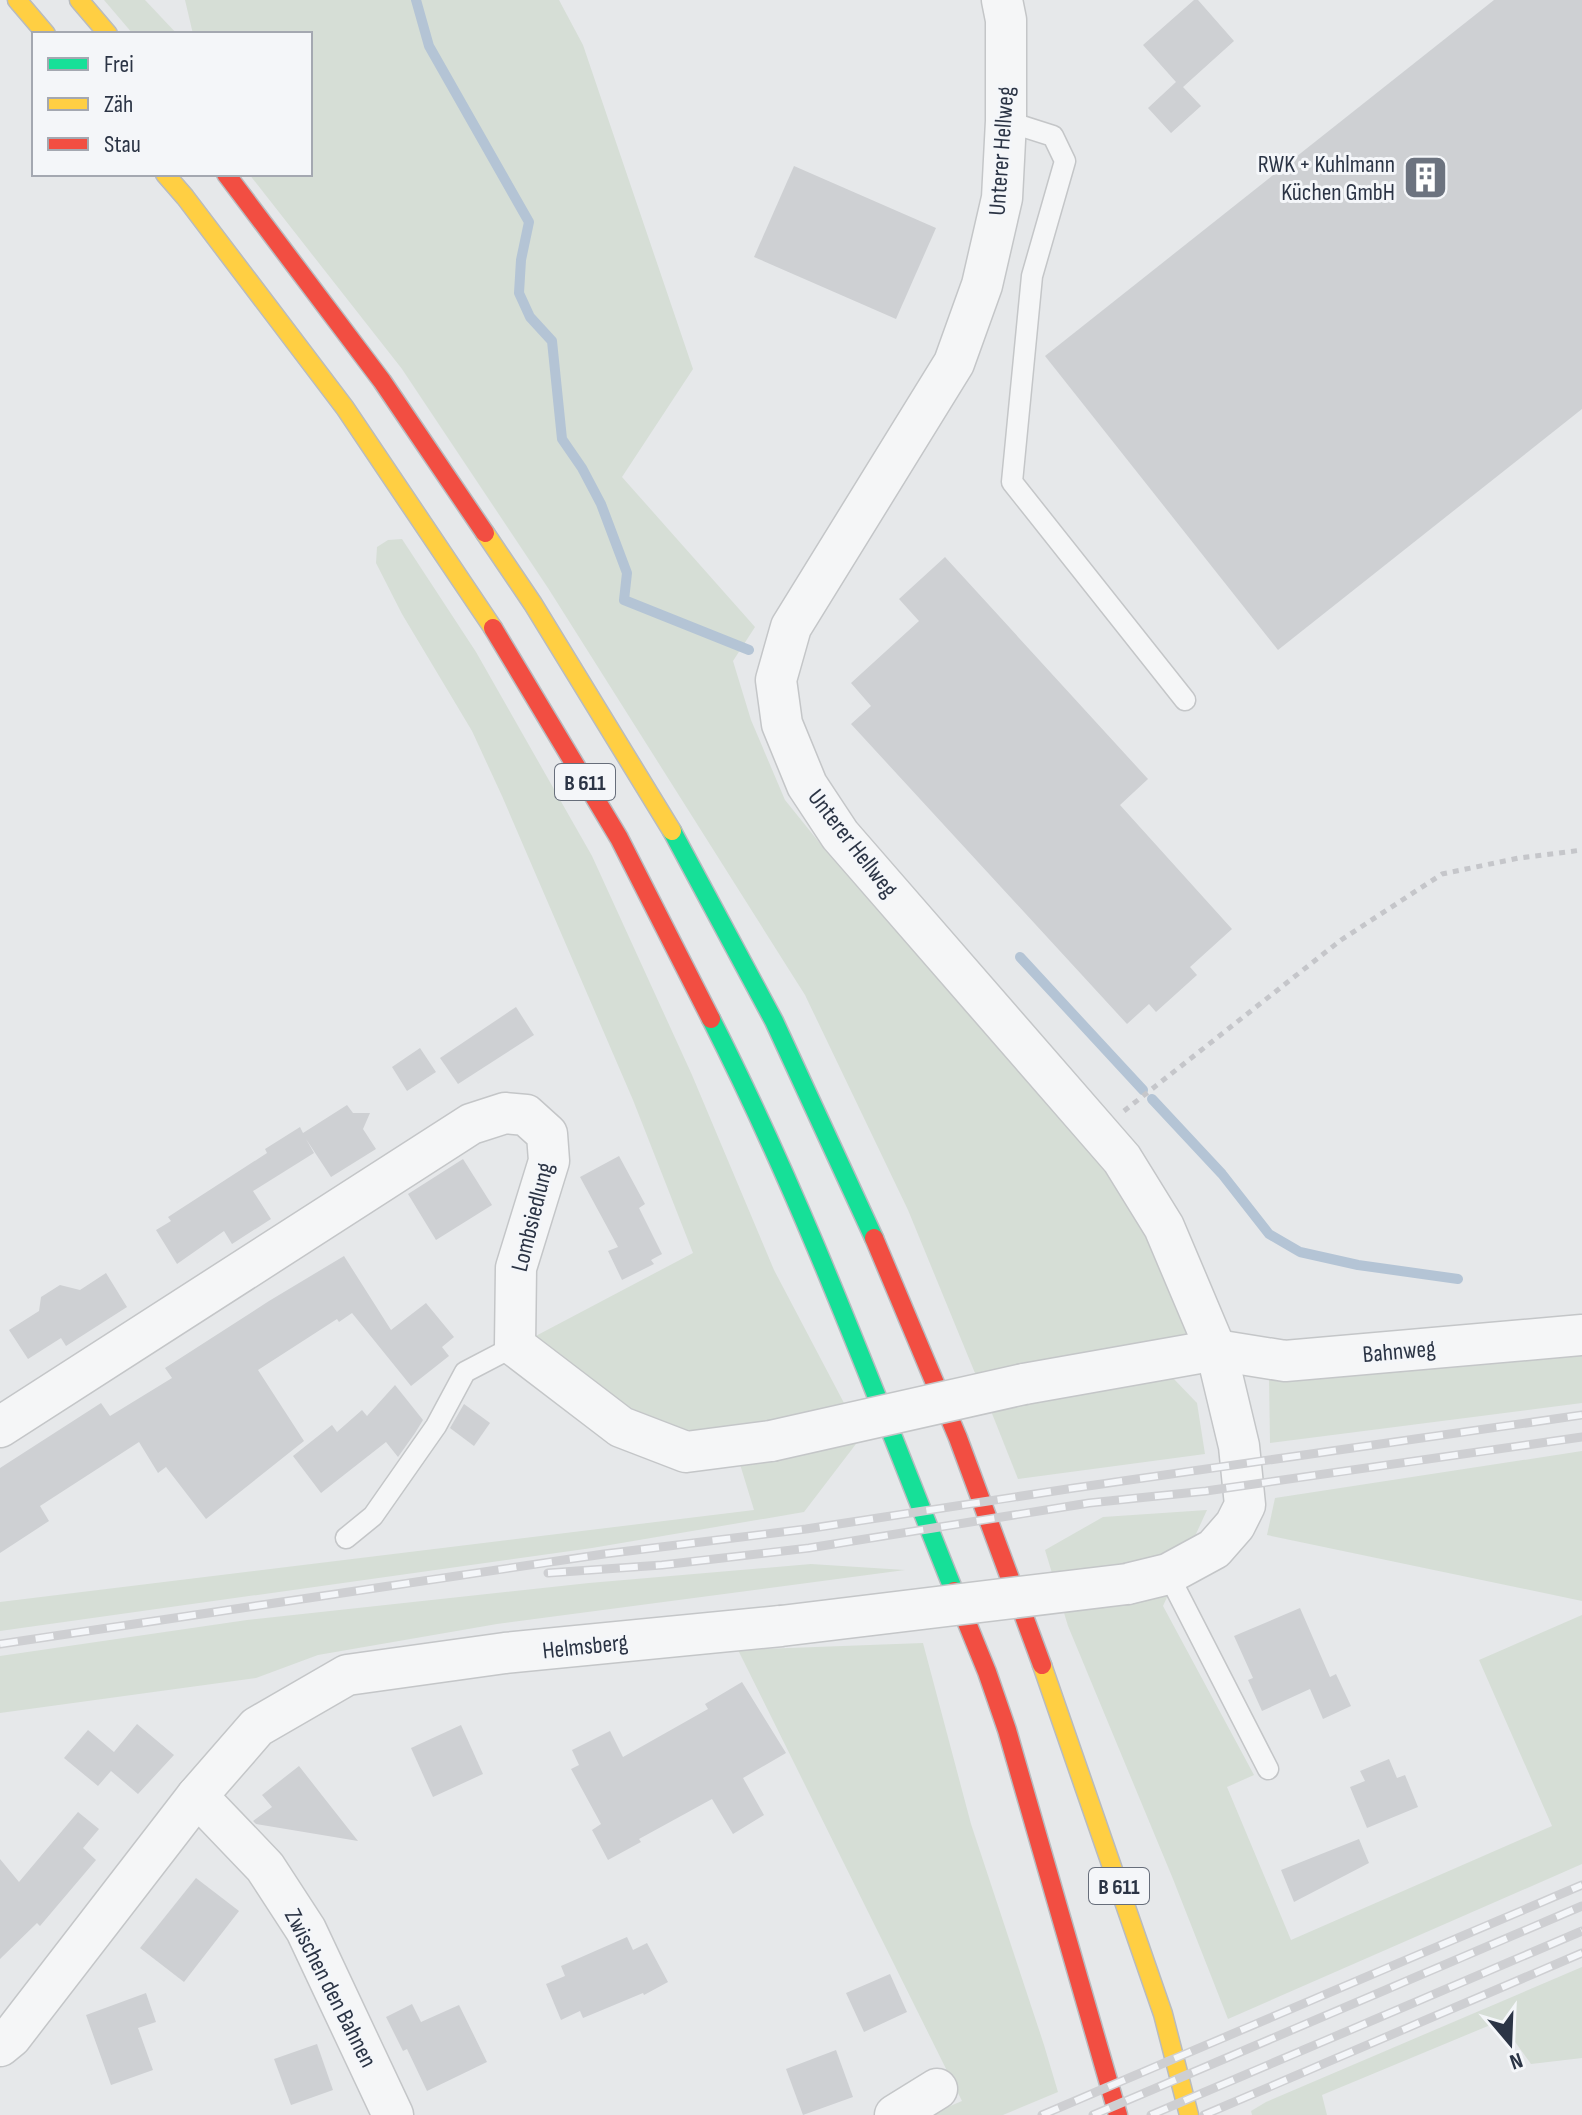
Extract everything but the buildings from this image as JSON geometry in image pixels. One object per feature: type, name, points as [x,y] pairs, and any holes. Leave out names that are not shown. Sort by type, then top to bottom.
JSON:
[{"type":"highway","points":[[17,0],[44,32]]},
{"type":"highway","points":[[79,0],[106,32]]},
{"type":"highway","name":"B 611","points":[[167,176],[345,408],[500,639],[619,838],[730,1056],[814,1241],[987,1672],[1007,1730],[1118,2115]]},
{"type":"highway","name":"B 611","points":[[228,176],[382,381],[533,604],[661,811],[774,1021],[873,1236],[958,1438],[1040,1660],[1163,2014],[1189,2115]]},
{"type":"street","name":"Unterer Hellweg","points":[[1002,0],[1006,20],[1002,198],[982,285],[954,363],[791,627],[776,680],[782,724],[807,785],[840,835],[1122,1159],[1164,1227],[1216,1350],[1239,1446]]},
{"type":"street","name":"Lombsiedlung","points":[[0,1427],[471,1124],[505,1113],[526,1115],[547,1134],[549,1161],[516,1268],[515,1346]]},
{"type":"street","name":"Bahnweg","points":[[1216,1350],[1285,1361],[1582,1335]]},
{"type":"street","points":[[515,1346],[621,1427],[686,1452],[771,1441],[1024,1384],[1216,1350]]},
{"type":"street","name":"Helmsberg","points":[[0,2046],[11,2037],[197,1796],[257,1727],[347,1675],[505,1653],[781,1626],[1127,1584],[1168,1574],[1214,1549],[1235,1525],[1245,1505],[1239,1446]]},
{"type":"street","name":"Zwischen den Bahnen","points":[[197,1796],[265,1867],[306,1930],[393,2115]]},
{"type":"street","points":[[895,2115],[937,2089]]},
{"type":"lane","points":[[1006,121],[1053,136],[1065,161],[1032,276],[1012,482],[1185,700]]},
{"type":"lane","points":[[346,1538],[373,1516],[436,1426],[465,1372],[515,1346]]},
{"type":"lane","points":[[1168,1574],[1268,1769]]},
{"type":"path","points":[[1098,1131],[1341,940],[1442,874],[1519,858],[1582,850]]},
{"type":"shaded area","points":[[104,0],[145,0],[175,32],[131,32]]},
{"type":"shaded area","points":[[185,0],[559,0],[583,45],[693,369],[622,477],[755,627],[733,661],[751,720],[785,800],[1105,1171],[1150,1238],[1193,1337],[977,1378],[908,1210],[805,995],[548,588],[402,369],[251,176],[312,176],[312,32],[193,32]]},
{"type":"shaded area","points":[[402,539],[476,652],[592,856],[692,1075],[774,1270],[844,1403],[706,1438],[647,1425],[530,1339],[693,1253],[633,1100],[502,796],[472,731],[402,614],[376,563],[377,547],[388,540]]},
{"type":"shaded area","points":[[1582,1345],[1582,1403],[1270,1443],[1269,1380],[1284,1371]]},
{"type":"shaded area","points":[[1172,1377],[1197,1403],[1205,1454],[1018,1479],[991,1411],[1034,1399]]},
{"type":"shaded area","points":[[859,1440],[804,1512],[592,1548],[0,1631],[0,1602],[754,1510],[739,1461]]},
{"type":"shaded area","points":[[1582,1451],[1582,1601],[1267,1535],[1275,1498]]},
{"type":"shaded area","points":[[1207,1510],[1163,1606],[1254,1775],[1227,1787],[1291,1940],[1552,1826],[1479,1660],[1582,1615],[1582,1864],[1228,2019],[1068,1626],[1045,1550],[1103,1517]]},
{"type":"shaded area","points":[[811,1564],[905,1570],[497,1624],[318,1655],[256,1678],[0,1713],[0,1656],[247,1620],[589,1583]]},
{"type":"shaded area","points":[[923,1643],[971,1824],[1058,2092],[1003,2115],[929,2115],[962,2101],[738,1650]]},
{"type":"shaded area","points":[[1582,1967],[1582,2058],[1531,2064],[1500,2021],[1322,2095],[1327,2115],[1252,2115],[1251,2111],[1266,2102]]},
{"type":"waterway","points":[[416,0],[429,46],[529,222],[521,260],[519,293],[530,317],[552,341],[562,439],[601,504],[627,573],[624,600],[749,650]]},
{"type":"waterway","points":[[1020,957],[1143,1090]]},
{"type":"waterway","points":[[1152,1099],[1222,1174],[1269,1234],[1300,1252],[1358,1265],[1458,1279]]},
{"type":"railway","points":[[0,1644],[604,1554],[806,1529],[1582,1415]]},
{"type":"railway","points":[[548,1573],[662,1565],[809,1548],[1089,1503],[1206,1491],[1582,1437]]},
{"type":"railway","points":[[1042,2115],[1582,1885]]},
{"type":"railway","points":[[1093,2115],[1582,1906]]},
{"type":"railway","points":[[1151,2115],[1582,1931]]},
{"type":"railway","points":[[1204,2115],[1582,1953]]},
{"type":"traffic: fast","points":[[672,831],[774,1021],[874,1238]]},
{"type":"traffic: fast","points":[[711,1019],[809,1231],[954,1591]]},
{"type":"traffic: slow","points":[[17,0],[44,32]]},
{"type":"traffic: slow","points":[[79,0],[106,32]]},
{"type":"traffic: slow","points":[[167,176],[345,408],[493,628]]},
{"type":"traffic: slow","points":[[485,533],[533,604],[672,831]]},
{"type":"traffic: slow","points":[[1042,1665],[1163,2014],[1189,2115]]},
{"type":"traffic: jam","points":[[228,176],[382,381],[485,533]]},
{"type":"traffic: jam","points":[[493,628],[619,838],[711,1019]]},
{"type":"traffic: jam","points":[[874,1238],[958,1438],[1042,1665]]},
{"type":"traffic: jam","points":[[954,1591],[1007,1730],[1118,2115]]},
{"type":"place","name":"RWK + Kuhlmann Küchen GmbH","points":[[1426,178]]}]
